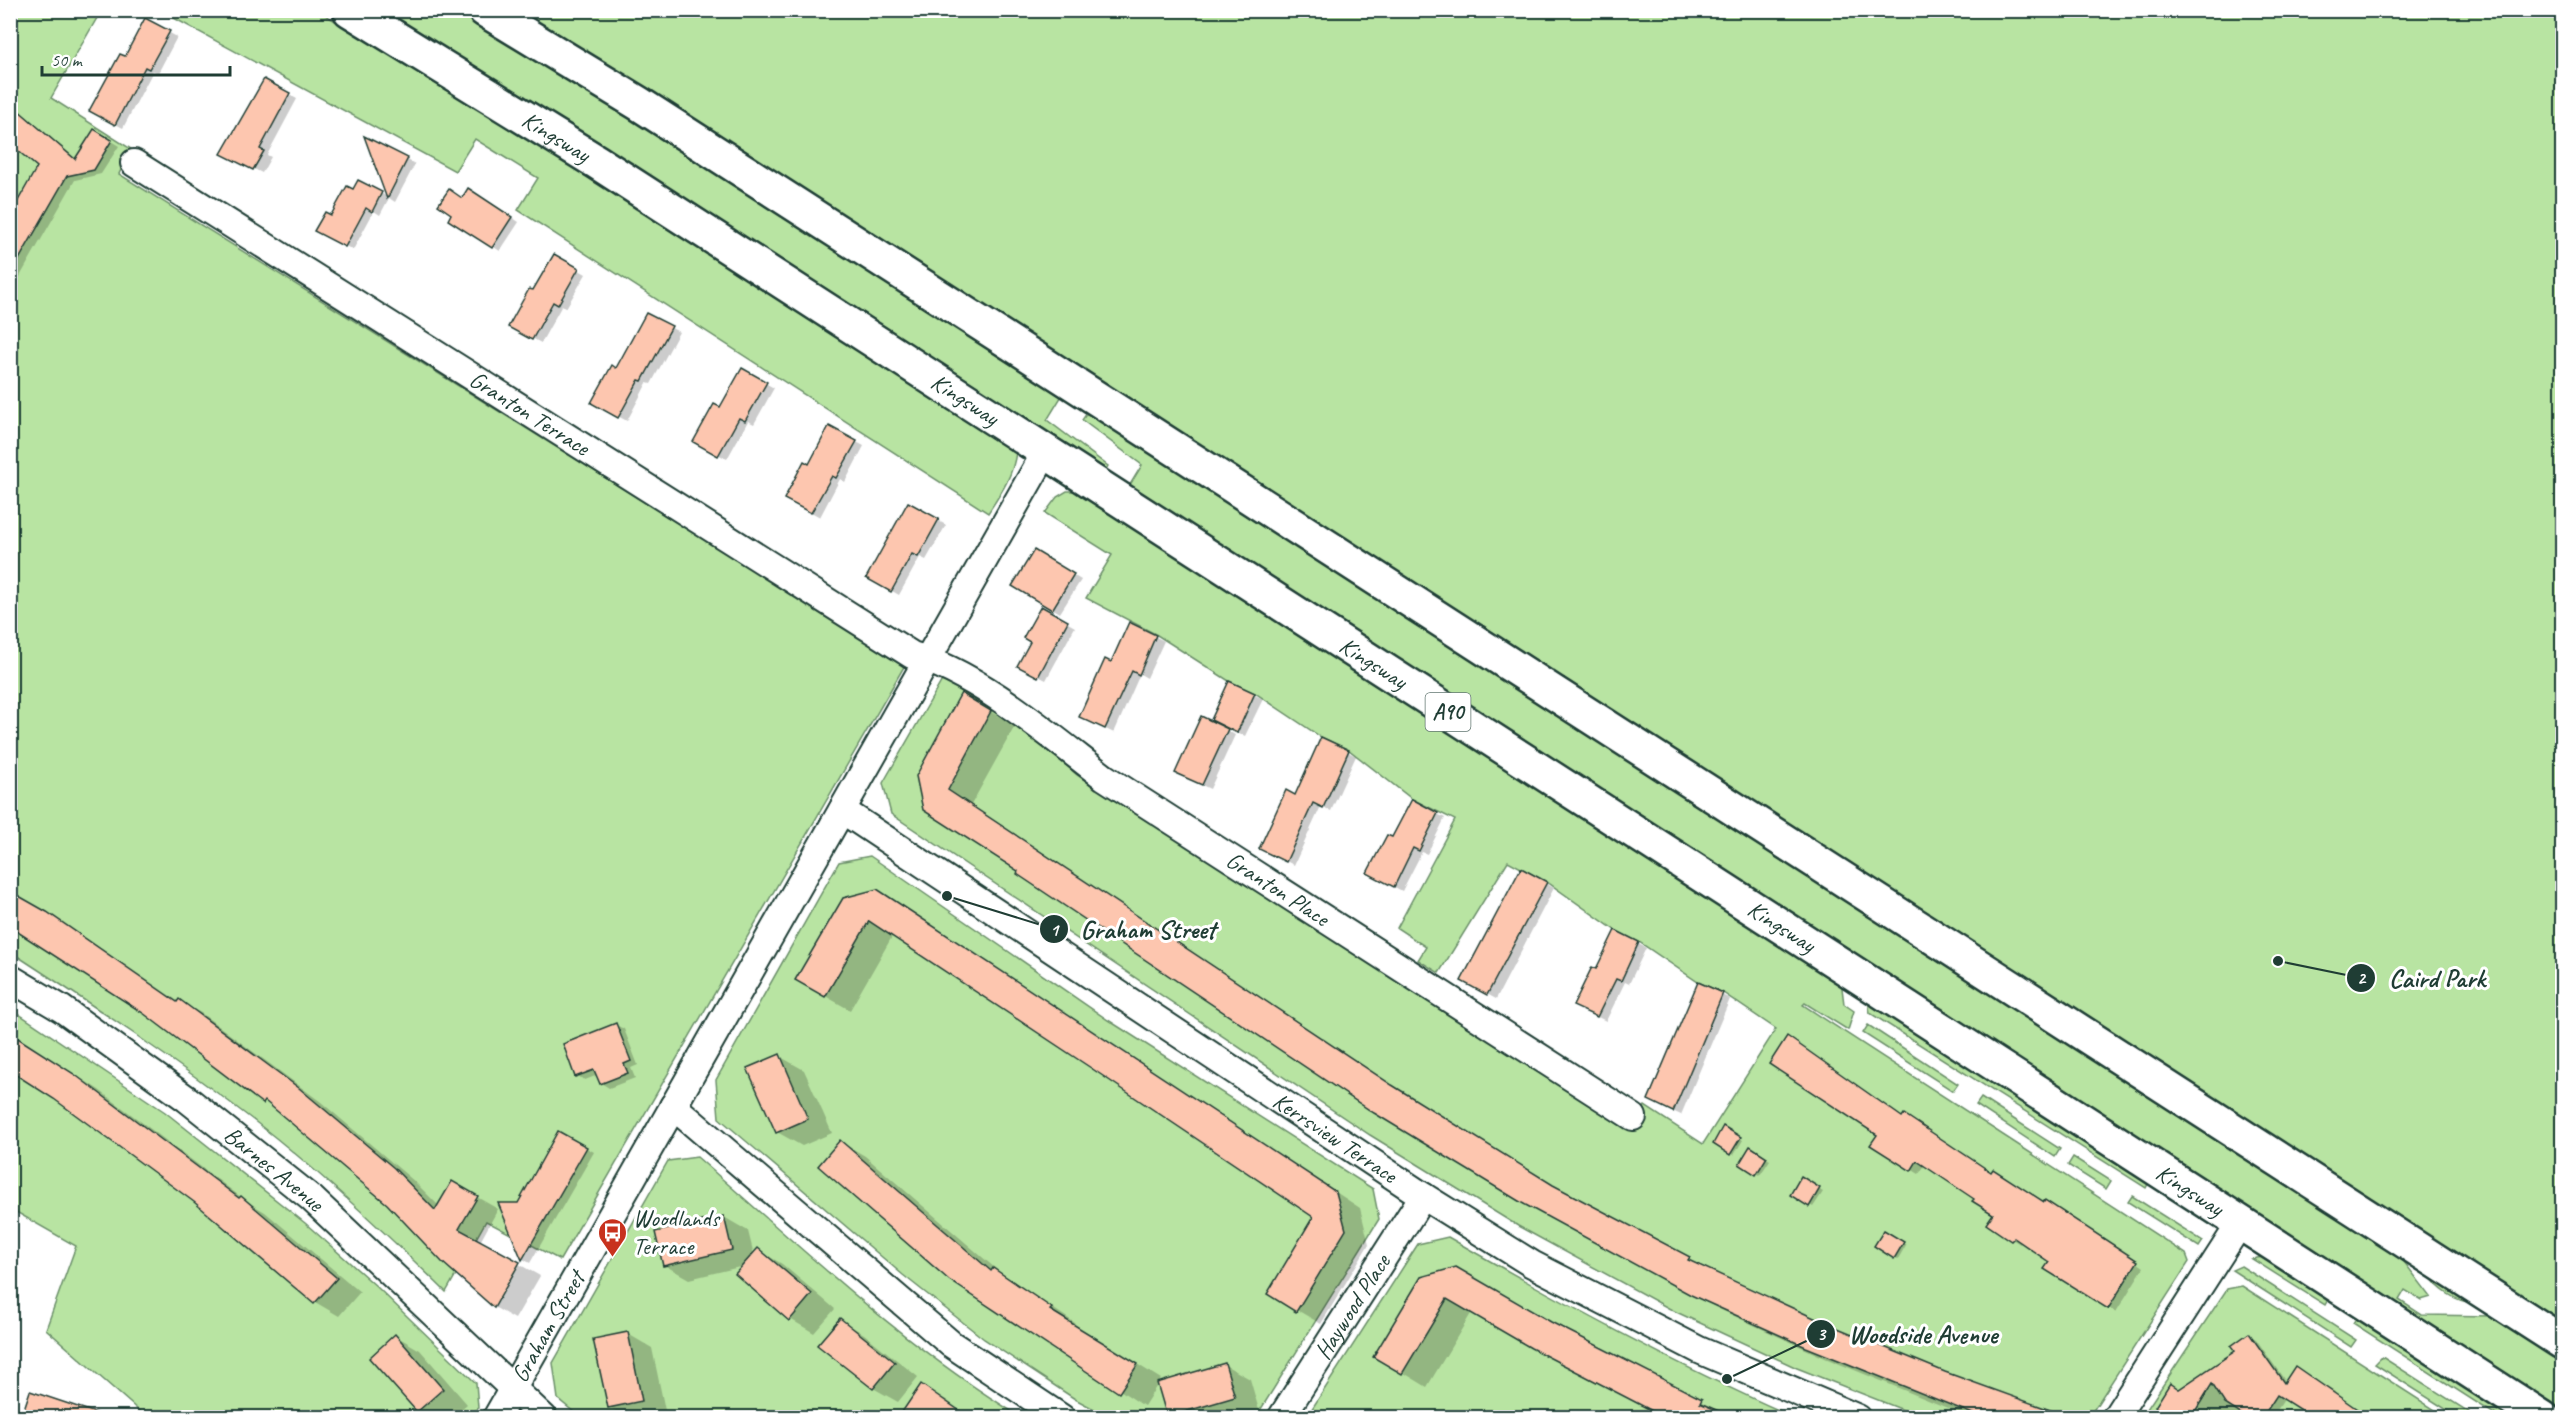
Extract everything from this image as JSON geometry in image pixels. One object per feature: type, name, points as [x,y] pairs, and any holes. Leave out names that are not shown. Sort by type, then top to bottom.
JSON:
[{"type":"highway","name":"Kingsway","points":[[350,10],[597,162],[2543,1418]]},
{"type":"highway","points":[[485,10],[638,103],[2562,1342]]},
{"type":"street","name":"Granton Terrace","points":[[134,163],[912,655],[926,659]]},
{"type":"street","name":"Graham Street","points":[[496,1418],[1045,453]]},
{"type":"street","name":"Granton Place","points":[[926,659],[942,664],[1032,720],[1104,777],[1633,1117]]},
{"type":"street","name":"Kerrsview Terrace","points":[[842,810],[1423,1196],[1532,1264],[1689,1345],[1858,1418]]},
{"type":"street","name":"Barnes Avenue","points":[[10,978],[62,1009],[187,1099],[311,1198],[430,1307],[512,1390],[544,1418]]},
{"type":"street","points":[[673,1106],[951,1344],[1062,1418]]},
{"type":"street","name":"Haywood Place","points":[[1281,1418],[1423,1196]]},
{"type":"street","points":[[2115,1418],[2241,1222]]},
{"type":"green space","points":[[10,11],[101,11],[51,98],[131,149],[119,174],[905,665],[560,1260],[486,1221],[446,1292],[354,1205],[257,1123],[166,1056],[11,952]]},
{"type":"green space","points":[[161,11],[319,11],[589,176],[1016,452],[1012,469],[1002,491],[988,513],[518,210],[538,178],[475,139],[455,171]]},
{"type":"green space","points":[[378,11],[458,11],[631,115],[1063,394],[1047,420],[1108,466],[1104,473]]},
{"type":"green space","points":[[512,11],[2562,11],[2562,1327]]},
{"type":"green space","points":[[1087,413],[2398,1254],[2431,1297],[2421,1300],[2405,1290],[2399,1300],[2422,1315],[2493,1316],[2562,1361],[2562,1413],[1128,488],[1142,465],[1082,420]]},
{"type":"green space","points":[[1067,491],[1080,491],[1841,980],[1844,1004],[1854,1011],[1848,1030],[1805,1003],[1803,1005],[2186,1254],[2189,1262],[2089,1417],[1921,1417],[1797,1368],[1672,1310],[1518,1226],[1370,1135],[891,814],[883,783],[944,677],[1015,720],[1077,775],[1629,1129],[1645,1106],[1703,1144],[1776,1029],[1723,993],[1698,982],[1639,942],[1615,930],[1547,882],[1508,861],[1439,973],[1418,960],[1426,947],[1397,928],[1455,820],[1412,799],[1349,750],[1321,737],[1255,693],[1229,681],[1157,635],[1086,598],[1112,555],[1045,513],[1057,497]]},
{"type":"green space","points":[[870,856],[1108,1020],[1373,1189],[1379,1219],[1256,1417],[1109,1417],[1075,1399],[984,1339],[903,1275],[719,1118],[716,1080],[839,862]]},
{"type":"green space","points":[[1868,1000],[2149,1182],[2146,1188],[1870,1013]]},
{"type":"green space","points":[[10,1008],[165,1112],[305,1223],[376,1286],[476,1383],[478,1407],[472,1417],[146,1417],[46,1329],[76,1246],[11,1209]]},
{"type":"green space","points":[[1868,1025],[1958,1084],[1953,1091],[1863,1033]]},
{"type":"green space","points":[[1981,1098],[2060,1149],[2055,1157],[1976,1105]]},
{"type":"green space","points":[[697,1157],[894,1327],[977,1389],[1021,1417],[580,1417],[558,1399],[553,1363],[668,1161]]},
{"type":"green space","points":[[2073,1157],[2111,1181],[2106,1189],[2068,1165]]},
{"type":"green space","points":[[2132,1196],[2203,1241],[2199,1247],[2128,1202]]},
{"type":"green space","points":[[1448,1237],[1619,1332],[1794,1417],[1306,1418],[1418,1244]]},
{"type":"green space","points":[[2268,1256],[2330,1296],[2325,1305],[2252,1259]]},
{"type":"green space","points":[[2241,1266],[2356,1340],[2351,1347],[2232,1270]]},
{"type":"green space","points":[[2428,1274],[2474,1303],[2448,1294]]},
{"type":"green space","points":[[2242,1286],[2446,1417],[2141,1418],[2227,1289]]},
{"type":"green space","points":[[2358,1315],[2515,1417],[2499,1417],[2353,1323]]},
{"type":"green space","points":[[2382,1357],[2469,1412],[2468,1417],[2458,1417],[2375,1364]]},
{"type":"building","points":[[145,18],[170,31],[149,69],[145,67],[115,125],[89,111],[120,54],[125,56]]},
{"type":"building","points":[[264,79],[290,93],[260,149],[264,151],[253,170],[221,154]]},
{"type":"building","points":[[10,103],[75,159],[94,129],[112,140],[94,170],[67,176],[10,275],[10,215],[37,167],[10,144]]},
{"type":"building","points":[[364,136],[408,158],[387,199]]},
{"type":"building","points":[[358,180],[382,192],[372,212],[366,208],[345,247],[314,231],[325,212],[331,215],[347,186],[353,189]]},
{"type":"building","points":[[468,188],[512,217],[492,248],[448,220],[451,214],[438,205],[449,189],[462,198]]},
{"type":"building","points":[[554,254],[579,268],[558,305],[553,302],[532,340],[508,327],[529,289],[533,290]]},
{"type":"building","points":[[646,313],[672,326],[642,381],[639,380],[618,418],[591,403],[612,365],[616,368]]},
{"type":"building","points":[[742,368],[767,382],[745,421],[739,418],[718,456],[693,442],[714,404],[720,407]]},
{"type":"building","points":[[829,426],[857,441],[836,478],[832,476],[811,513],[784,499],[804,461],[809,464]]},
{"type":"building","points":[[908,502],[939,519],[918,557],[912,554],[891,592],[866,578]]},
{"type":"building","points":[[1034,550],[1074,574],[1052,610],[1012,586]]},
{"type":"building","points":[[1041,606],[1068,621],[1038,677],[1017,666],[1030,642],[1023,638]]},
{"type":"building","points":[[1129,622],[1156,635],[1139,675],[1132,671],[1105,729],[1079,717],[1105,659],[1111,662]]},
{"type":"building","points":[[1229,681],[1255,693],[1237,733],[1211,720]]},
{"type":"building","points":[[961,693],[991,711],[948,790],[1392,1085],[1553,1185],[1690,1257],[1688,1260],[1823,1322],[1945,1372],[2064,1415],[2063,1418],[1983,1418],[1806,1347],[1691,1295],[1522,1203],[1374,1113],[1017,874],[1018,871],[923,810],[916,776]]},
{"type":"building","points":[[1201,716],[1228,729],[1202,785],[1175,773]]},
{"type":"building","points":[[1321,737],[1349,750],[1323,808],[1313,803],[1286,862],[1259,849],[1286,790],[1295,795]]},
{"type":"building","points":[[1412,799],[1438,813],[1419,851],[1413,848],[1394,887],[1367,873],[1387,835],[1392,837]]},
{"type":"building","points":[[1521,868],[1547,882],[1487,995],[1461,981]]},
{"type":"building","points":[[877,889],[1336,1192],[1346,1230],[1296,1312],[1267,1294],[1313,1217],[1091,1068],[869,921],[825,997],[795,980],[843,898]]},
{"type":"building","points":[[10,891],[47,912],[177,1002],[179,999],[299,1088],[394,1168],[435,1210],[452,1181],[478,1196],[459,1229],[520,1262],[494,1308],[442,1262],[387,1204],[265,1101],[263,1104],[143,1013],[10,927]]},
{"type":"building","points":[[1615,930],[1639,942],[1621,981],[1616,979],[1597,1017],[1573,1006],[1592,967],[1596,969]]},
{"type":"building","points":[[1698,982],[1723,993],[1673,1112],[1648,1100]]},
{"type":"building","points":[[616,1023],[631,1061],[624,1064],[628,1073],[600,1084],[594,1070],[575,1077],[563,1044]]},
{"type":"building","points":[[10,1033],[74,1074],[239,1198],[241,1196],[337,1278],[314,1304],[194,1202],[54,1099],[10,1071]]},
{"type":"building","points":[[1787,1036],[1902,1117],[1904,1114],[1991,1172],[1993,1169],[2044,1202],[2045,1200],[2138,1261],[2108,1309],[2044,1269],[2049,1262],[2014,1238],[2011,1241],[1986,1224],[1993,1214],[1972,1201],[1974,1199],[1917,1161],[1911,1171],[1870,1145],[1877,1135],[1769,1064]]},
{"type":"building","points":[[780,1054],[808,1119],[776,1133],[747,1068]]},
{"type":"building","points":[[1723,1126],[1741,1137],[1730,1155],[1713,1144]]},
{"type":"building","points":[[558,1131],[587,1147],[522,1260],[498,1203],[518,1203]]},
{"type":"building","points":[[840,1140],[991,1271],[993,1268],[1052,1308],[1050,1310],[1138,1364],[1119,1393],[949,1280],[818,1166]]},
{"type":"building","points":[[1750,1146],[1767,1157],[1756,1175],[1739,1164]]},
{"type":"building","points":[[1801,1176],[1820,1188],[1809,1207],[1790,1195]]},
{"type":"building","points":[[724,1216],[732,1250],[663,1266],[655,1232]]},
{"type":"building","points":[[1884,1230],[1904,1242],[1894,1259],[1874,1246]]},
{"type":"building","points":[[758,1248],[812,1294],[789,1321],[735,1274]]},
{"type":"building","points":[[1456,1267],[1551,1322],[1702,1399],[1700,1403],[1735,1418],[1666,1418],[1531,1348],[1447,1299],[1402,1374],[1373,1357],[1421,1277]]},
{"type":"building","points":[[840,1318],[895,1362],[873,1389],[817,1345]]},
{"type":"building","points":[[628,1332],[642,1401],[608,1408],[593,1339]]},
{"type":"building","points":[[2249,1333],[2284,1383],[2295,1366],[2370,1418],[2313,1418],[2277,1395],[2262,1418],[2247,1418],[2225,1404],[2212,1384],[2191,1418],[2172,1418],[2155,1407],[2170,1383],[2179,1389],[2235,1351],[2231,1346]]},
{"type":"building","points":[[395,1334],[443,1389],[417,1412],[369,1358]]},
{"type":"building","points":[[1225,1363],[1235,1397],[1167,1417],[1157,1383]]},
{"type":"building","points":[[921,1384],[970,1418],[898,1418]]},
{"type":"building","points":[[30,1391],[99,1414],[99,1418],[21,1418]]},
{"type":"place","name":"Graham Street","points":[[947,896]]},
{"type":"place","name":"Caird Park","points":[[2278,961]]},
{"type":"place","name":"Woodlands Terrace","points":[[612,1258]]},
{"type":"place","name":"Woodside Avenue","points":[[1727,1379]]}]
